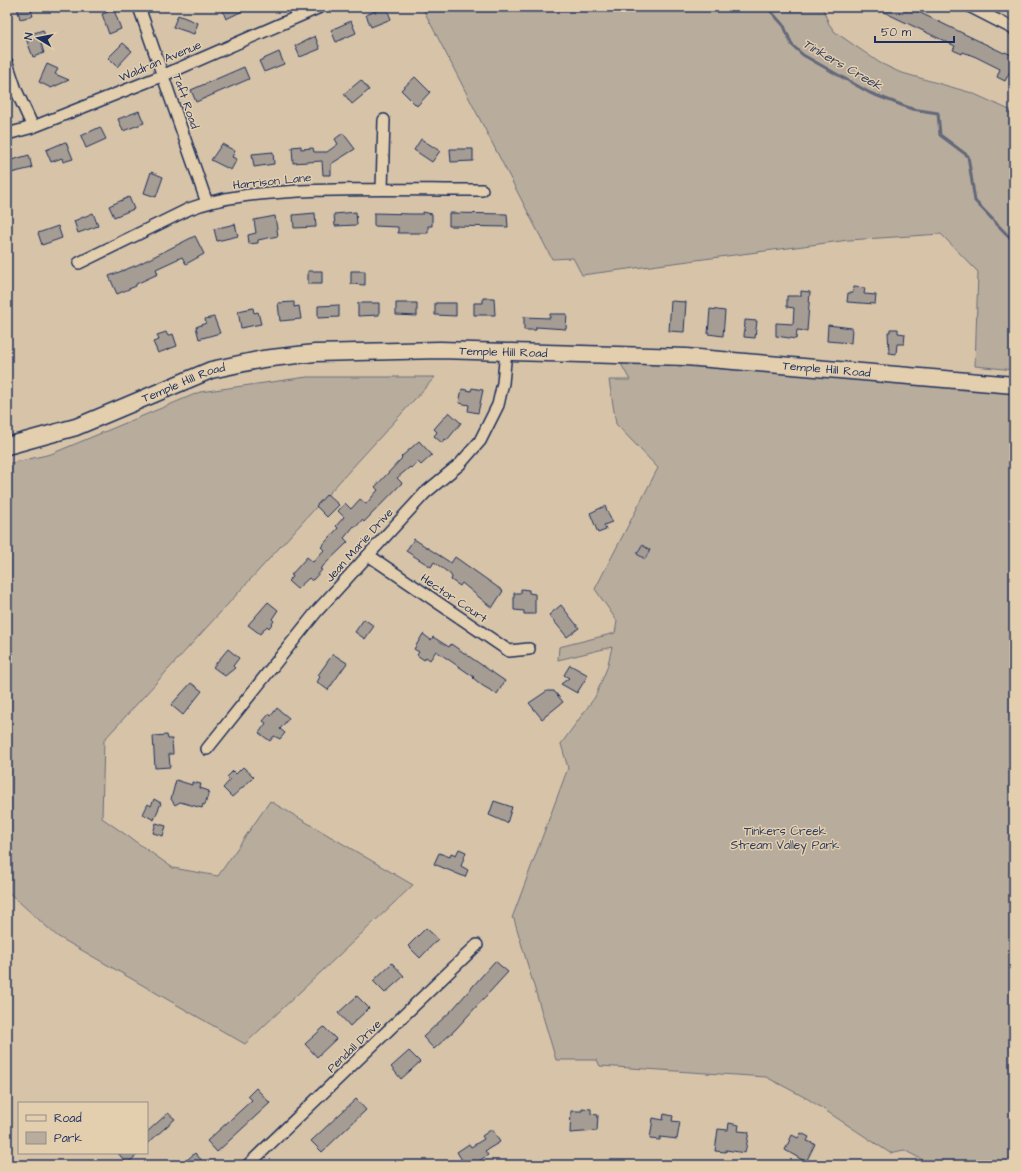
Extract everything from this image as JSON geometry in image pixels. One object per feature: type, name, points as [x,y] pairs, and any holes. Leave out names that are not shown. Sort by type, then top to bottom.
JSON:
[{"type":"main road","name":"Temple Hill Road","points":[[7,446],[76,427],[211,370],[264,359],[351,351],[440,350],[686,357],[1014,385]]},
{"type":"street","name":"Taft Road","points":[[139,7],[164,74],[207,203]]},
{"type":"street","name":"Waldran Avenue","points":[[7,134],[33,127],[164,74],[320,7]]},
{"type":"street","points":[[971,7],[1014,29]]},
{"type":"street","points":[[7,63],[16,90],[33,127]]},
{"type":"street","points":[[382,189],[384,120]]},
{"type":"street","name":"Harrison Lane","points":[[79,263],[179,214],[207,203],[261,194],[285,192],[382,189],[482,190]]},
{"type":"street","name":"Jean Marie Drive","points":[[207,749],[317,611],[425,493],[460,464],[480,441],[498,405],[503,383],[506,352]]},
{"type":"street","name":"Hector Court","points":[[368,555],[509,651],[529,649]]},
{"type":"street","name":"Pendall Drive","points":[[248,1165],[477,945]]},
{"type":"green space","points":[[422,7],[822,7],[829,24],[835,32],[880,63],[899,72],[972,93],[1014,112],[1014,370],[975,366],[978,272],[941,234],[849,240],[582,275],[573,258],[552,259]]},
{"type":"green space","name":"Tinkers Creek Stream Valley Park","points":[[673,362],[1014,387],[1014,1165],[932,1165],[904,1150],[890,1153],[808,1099],[766,1077],[600,1066],[597,1060],[556,1060],[514,919],[512,918],[568,768],[561,744],[595,697],[607,668],[612,647],[558,660],[559,647],[615,633],[617,621],[595,589],[658,468],[616,424],[609,380],[630,380],[621,364]]},
{"type":"green space","points":[[307,377],[435,377],[104,740],[102,818],[173,868],[218,876],[270,801],[413,885],[245,1044],[57,936],[7,891],[7,464],[51,454],[200,392]]},
{"type":"building","points":[[17,7],[30,7],[33,16],[20,19]]},
{"type":"building","points":[[221,7],[251,7],[226,19]]},
{"type":"building","points":[[386,7],[391,19],[371,27],[366,15]]},
{"type":"building","points":[[873,7],[908,7],[1004,53],[1005,52],[1014,56],[1014,64],[1005,81],[997,77],[1000,69],[976,57],[963,52],[962,54],[953,50],[955,46]]},
{"type":"building","points":[[114,10],[121,29],[109,34],[102,14]]},
{"type":"building","points":[[178,15],[198,23],[194,34],[173,27]]},
{"type":"building","points":[[351,21],[356,33],[336,42],[331,30]]},
{"type":"building","points":[[43,30],[47,41],[41,43],[44,53],[33,57],[25,36]]},
{"type":"building","points":[[315,36],[320,49],[300,57],[295,46]]},
{"type":"building","points":[[123,43],[132,51],[117,67],[108,58]]},
{"type":"building","points":[[279,52],[284,64],[264,72],[259,61]]},
{"type":"building","points":[[47,64],[58,69],[55,74],[69,80],[51,88],[39,82]]},
{"type":"building","points":[[244,67],[249,79],[196,102],[191,90]]},
{"type":"building","points":[[415,77],[430,92],[417,106],[401,90]]},
{"type":"building","points":[[361,80],[369,90],[352,104],[344,94]]},
{"type":"building","points":[[139,111],[144,123],[123,131],[118,119]]},
{"type":"building","points":[[100,127],[106,139],[86,148],[81,136]]},
{"type":"building","points":[[343,133],[355,149],[331,164],[331,175],[323,175],[322,161],[293,163],[292,147],[301,146],[301,149],[313,148],[314,152],[327,152],[338,144],[335,139]]},
{"type":"building","points":[[421,139],[440,151],[432,162],[414,150]]},
{"type":"building","points":[[65,142],[73,159],[63,162],[62,158],[51,162],[46,150]]},
{"type":"building","points":[[222,144],[235,151],[232,157],[237,159],[231,170],[211,160]]},
{"type":"building","points":[[450,149],[473,149],[473,161],[451,162]]},
{"type":"building","points":[[273,152],[274,164],[254,167],[252,154]]},
{"type":"building","points":[[29,155],[32,168],[11,173],[8,161]]},
{"type":"building","points":[[151,172],[163,177],[156,197],[144,193]]},
{"type":"building","points":[[129,197],[134,209],[114,217],[109,206]]},
{"type":"building","points":[[356,212],[357,225],[335,226],[334,214]]},
{"type":"building","points":[[423,212],[432,214],[432,226],[428,226],[428,233],[398,233],[398,227],[374,226],[374,213],[423,214]]},
{"type":"building","points":[[93,213],[98,226],[78,233],[74,221]]},
{"type":"building","points":[[315,213],[316,227],[294,228],[293,215]]},
{"type":"building","points":[[449,213],[507,214],[508,227],[449,226]]},
{"type":"building","points":[[275,216],[278,236],[258,240],[258,243],[249,244],[248,235],[256,233],[254,220]]},
{"type":"building","points":[[235,224],[238,236],[217,241],[214,229]]},
{"type":"building","points":[[58,226],[62,238],[42,245],[38,233]]},
{"type":"building","points":[[195,236],[204,254],[186,264],[182,257],[156,269],[158,274],[117,294],[109,276],[137,265]]},
{"type":"building","points":[[308,271],[322,271],[322,284],[308,284]]},
{"type":"building","points":[[351,271],[365,271],[365,285],[351,284]]},
{"type":"building","points":[[854,287],[865,288],[864,294],[876,295],[875,304],[847,302],[848,293],[853,293]]},
{"type":"building","points":[[801,291],[810,292],[807,331],[797,330],[796,339],[776,336],[776,323],[793,324],[794,308],[787,307],[787,296],[801,296]]},
{"type":"building","points":[[483,298],[494,298],[495,315],[474,315],[474,303],[483,303]]},
{"type":"building","points":[[671,301],[686,302],[684,332],[669,331]]},
{"type":"building","points":[[294,302],[294,307],[299,306],[301,319],[280,321],[278,303]]},
{"type":"building","points":[[358,303],[379,303],[379,315],[358,316]]},
{"type":"building","points":[[396,303],[417,303],[417,316],[396,315]]},
{"type":"building","points":[[435,303],[456,303],[456,316],[435,315]]},
{"type":"building","points":[[339,305],[339,317],[318,318],[318,306]]},
{"type":"building","points":[[253,308],[254,313],[258,312],[261,324],[241,328],[238,311]]},
{"type":"building","points":[[710,309],[725,311],[723,336],[708,334]]},
{"type":"building","points":[[550,314],[567,314],[566,329],[536,327],[536,330],[524,330],[524,317],[550,318]]},
{"type":"building","points":[[214,317],[220,333],[199,339],[196,327],[206,323],[205,319]]},
{"type":"building","points":[[745,320],[757,321],[755,338],[744,337]]},
{"type":"building","points":[[828,325],[852,328],[851,343],[827,341]]},
{"type":"building","points":[[890,329],[898,329],[898,333],[905,334],[904,344],[897,344],[896,354],[889,353],[888,332],[890,332]]},
{"type":"building","points":[[166,332],[168,336],[173,334],[177,346],[158,353],[153,342],[159,340],[157,335]]},
{"type":"building","points":[[472,388],[483,390],[478,413],[468,411],[469,405],[459,403],[462,389],[471,391]]},
{"type":"building","points":[[449,412],[461,423],[447,440],[445,439],[442,443],[434,436],[437,432],[434,429]]},
{"type":"building","points":[[419,441],[432,455],[421,465],[418,462],[397,478],[402,483],[364,522],[362,520],[356,527],[354,526],[344,538],[348,542],[320,569],[322,570],[312,581],[309,578],[297,589],[288,581],[293,576],[291,575],[307,557],[313,562],[324,550],[321,547],[338,528],[336,526],[344,517],[338,511],[345,503],[351,509],[360,499],[366,504],[378,490],[375,487],[402,458],[401,457]]},
{"type":"building","points":[[327,494],[339,505],[327,517],[316,506]]},
{"type":"building","points":[[605,506],[612,522],[604,525],[606,530],[598,533],[590,513]]},
{"type":"building","points":[[414,539],[451,563],[455,557],[503,591],[492,608],[462,583],[460,586],[451,580],[452,577],[450,574],[434,562],[431,567],[406,551]]},
{"type":"building","points":[[642,545],[650,550],[645,559],[637,554]]},
{"type":"building","points":[[521,589],[529,590],[529,593],[535,594],[535,614],[524,614],[524,611],[514,610],[514,593],[521,593]]},
{"type":"building","points":[[268,602],[278,610],[272,619],[274,621],[269,628],[267,626],[260,634],[248,625]]},
{"type":"building","points":[[561,605],[579,628],[567,637],[549,615]]},
{"type":"building","points":[[364,619],[374,626],[365,639],[355,632]]},
{"type":"building","points":[[423,634],[431,640],[433,637],[449,647],[451,644],[505,681],[497,694],[483,686],[473,678],[474,677],[436,651],[430,660],[426,657],[424,660],[417,655],[419,652],[414,649]]},
{"type":"building","points":[[228,649],[239,658],[233,666],[235,668],[225,676],[213,667]]},
{"type":"building","points":[[333,654],[347,663],[328,690],[317,682],[320,677],[318,675]]},
{"type":"building","points":[[570,665],[588,675],[577,693],[561,684],[569,678],[564,675]]},
{"type":"building","points":[[191,683],[202,691],[183,715],[171,705]]},
{"type":"building","points":[[547,691],[554,691],[563,702],[542,719],[529,703]]},
{"type":"building","points":[[277,708],[289,718],[280,729],[285,733],[280,739],[274,736],[270,741],[259,733],[266,723],[263,721],[269,714],[271,716]]},
{"type":"building","points":[[167,735],[168,739],[172,739],[173,754],[169,754],[170,767],[155,768],[153,736]]},
{"type":"building","points":[[243,767],[254,777],[232,797],[223,788],[230,780],[227,777],[233,771],[236,774]]},
{"type":"building","points":[[176,780],[192,785],[192,782],[201,784],[200,788],[209,791],[205,805],[203,804],[202,808],[180,802],[175,805],[171,799]]},
{"type":"building","points":[[154,799],[161,803],[154,820],[143,814],[148,804],[151,806]]},
{"type":"building","points":[[494,801],[512,807],[507,823],[489,815]]},
{"type":"building","points":[[156,823],[166,826],[163,836],[153,833]]},
{"type":"building","points":[[459,849],[466,852],[461,866],[468,870],[465,877],[434,864],[439,853],[450,857],[451,853],[456,855]]},
{"type":"building","points":[[426,928],[438,939],[420,958],[408,946]]},
{"type":"building","points":[[495,961],[508,972],[455,1030],[434,1049],[423,1037],[452,1010]]},
{"type":"building","points":[[392,963],[404,976],[385,993],[373,981]]},
{"type":"building","points":[[357,996],[369,1008],[350,1026],[338,1013]]},
{"type":"building","points":[[324,1027],[336,1039],[317,1057],[305,1044]]},
{"type":"building","points":[[409,1051],[420,1062],[401,1079],[391,1067]]},
{"type":"building","points":[[256,1088],[270,1103],[217,1152],[207,1141],[252,1100],[248,1096]]},
{"type":"building","points":[[356,1099],[366,1110],[322,1152],[311,1141]]},
{"type":"building","points":[[582,1108],[591,1109],[591,1114],[598,1115],[597,1131],[570,1133],[571,1111],[582,1111]]},
{"type":"building","points":[[168,1113],[175,1119],[148,1143],[148,1131]]},
{"type":"building","points":[[664,1114],[673,1116],[672,1121],[680,1122],[677,1139],[660,1137],[660,1140],[650,1139],[653,1118],[663,1120]]},
{"type":"building","points":[[729,1123],[739,1125],[738,1131],[749,1132],[745,1153],[726,1150],[726,1152],[715,1151],[718,1129],[728,1130]]},
{"type":"building","points":[[492,1129],[500,1142],[485,1151],[488,1155],[473,1165],[465,1165],[457,1152],[469,1144],[471,1147],[484,1139],[482,1136]]},
{"type":"building","points":[[801,1133],[809,1137],[807,1141],[815,1144],[806,1162],[785,1150],[792,1135],[798,1138]]},
{"type":"building","points":[[195,1153],[206,1165],[181,1165]]},
{"type":"building","points":[[119,1154],[138,1154],[127,1164]]},
{"type":"waterway","name":"Tinkers Creek","points":[[767,7],[784,26],[792,45],[803,55],[870,93],[912,109],[938,113],[940,135],[968,156],[975,201],[1014,242]]}]
